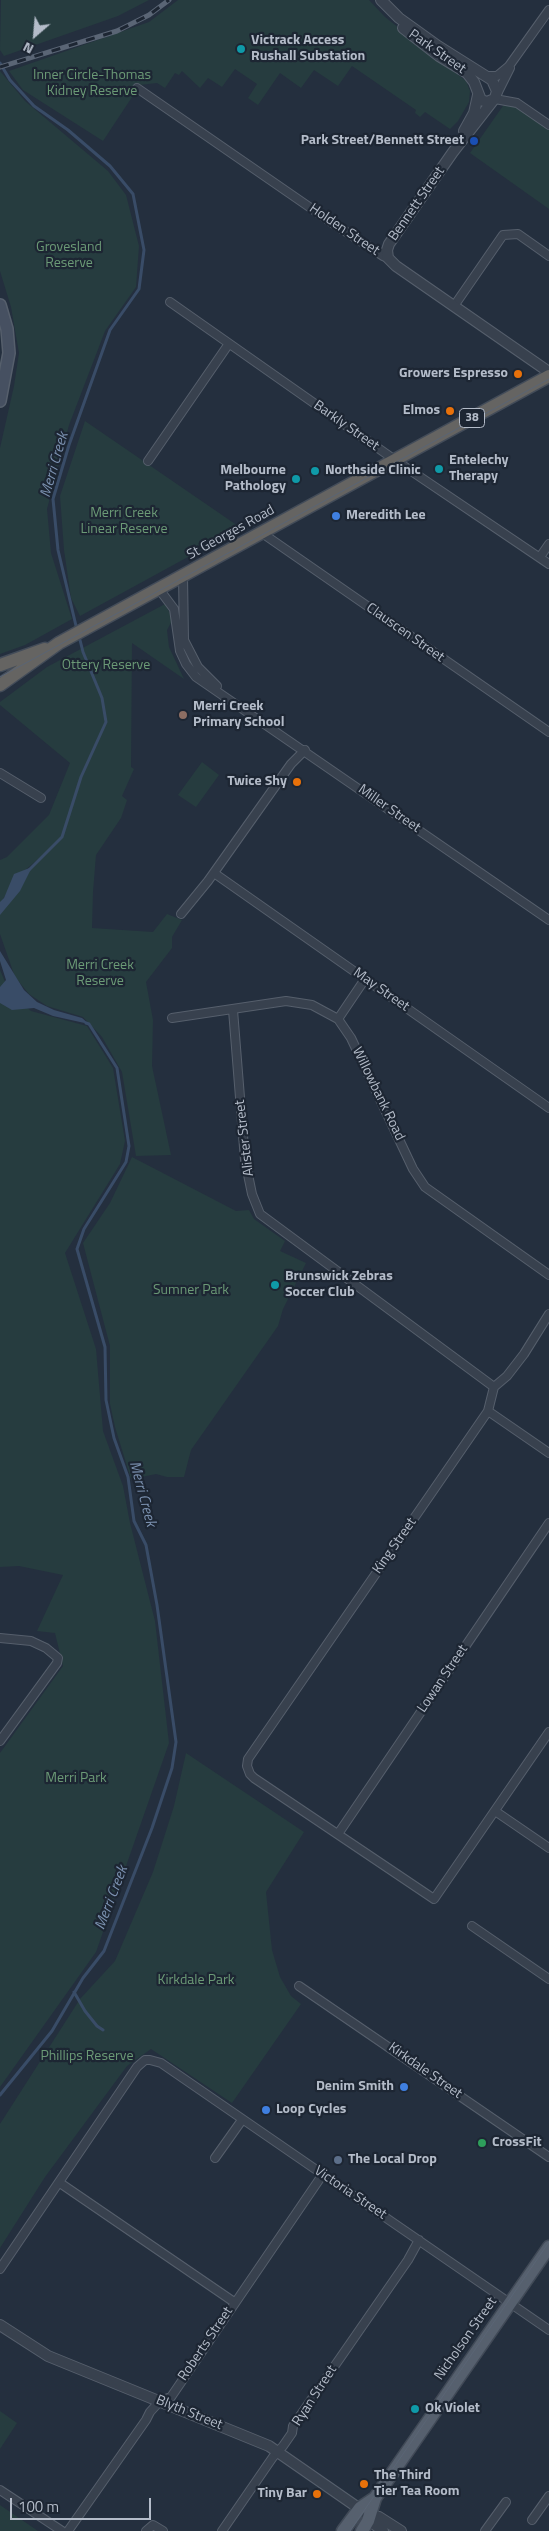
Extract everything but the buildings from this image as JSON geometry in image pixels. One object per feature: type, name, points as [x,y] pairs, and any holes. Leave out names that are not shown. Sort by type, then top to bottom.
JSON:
[{"type":"highway","name":"St Georges Road","points":[[3,683],[59,643],[549,376]]},
{"type":"highway","name":"St Georges Road","points":[[0,665],[59,643]]},
{"type":"main road","points":[[0,305],[8,336],[0,401]]},
{"type":"main road","name":"Nicholson Street","points":[[343,2531],[365,2512],[549,2247]]},
{"type":"main road","name":"Nicholson Street","points":[[362,2531],[365,2512]]},
{"type":"street","name":"Park Street","points":[[372,0],[425,46],[468,74],[474,82],[478,95]]},
{"type":"street","name":"Park Street","points":[[381,0],[407,23],[459,60],[486,76]]},
{"type":"street","name":"Bennett Street","points":[[388,258],[388,244],[453,152],[495,98],[513,62],[549,10]]},
{"type":"street","name":"Bennett Street","points":[[486,76],[499,75],[513,62]]},
{"type":"street","points":[[486,76],[496,85],[495,98]]},
{"type":"street","name":"Holden Street","points":[[138,88],[331,222],[388,258],[396,266],[549,372]]},
{"type":"street","points":[[478,95],[485,102],[495,98],[517,103],[549,124]]},
{"type":"street","name":"Bennett Street","points":[[453,152],[472,117],[478,95]]},
{"type":"street","points":[[454,306],[503,235],[518,234],[549,256]]},
{"type":"street","name":"Barkly Street","points":[[170,302],[228,345],[549,564]]},
{"type":"street","points":[[148,460],[228,345]]},
{"type":"street","name":"Clauscen Street","points":[[262,533],[549,732]]},
{"type":"street","points":[[540,557],[549,544]]},
{"type":"street","name":"Miller Street","points":[[183,576],[183,627],[186,646],[201,672],[230,698]]},
{"type":"street","name":"Miller Street","points":[[159,589],[174,610],[179,646],[186,664],[200,680],[230,698],[549,920]]},
{"type":"street","points":[[181,914],[214,873],[302,748]]},
{"type":"street","points":[[0,773],[41,798]]},
{"type":"street","name":"May Street","points":[[214,873],[549,1108]]},
{"type":"street","points":[[338,1019],[366,979]]},
{"type":"street","name":"Willowbank Road","points":[[172,1018],[286,1002],[312,1005],[338,1019],[351,1038],[413,1169],[425,1187],[549,1275]]},
{"type":"street","name":"Alister Street","points":[[233,1010],[245,1160],[252,1194],[260,1214],[494,1387]]},
{"type":"street","points":[[494,1387],[507,1376],[524,1354],[549,1314]]},
{"type":"street","name":"King Street","points":[[338,1834],[254,1778],[250,1774],[248,1759],[488,1411],[494,1387]]},
{"type":"street","points":[[488,1411],[549,1453]]},
{"type":"street","name":"Lowan Street","points":[[338,1834],[549,1523]]},
{"type":"street","points":[[0,1638],[32,1641],[46,1648],[58,1658],[57,1663],[0,1741]]},
{"type":"street","points":[[338,1834],[434,1899],[549,1732]]},
{"type":"street","points":[[494,1811],[549,1848]]},
{"type":"street","points":[[472,1926],[549,1979]]},
{"type":"street","name":"Kirkdale Street","points":[[299,1986],[549,2157]]},
{"type":"street","name":"Victoria Street","points":[[60,2184],[138,2067],[146,2060],[161,2063],[549,2330]]},
{"type":"street","points":[[214,2158],[242,2120]]},
{"type":"street","name":"Roberts Street","points":[[68,2531],[160,2401],[171,2396],[323,2174]]},
{"type":"street","points":[[0,2269],[60,2184],[234,2302]]},
{"type":"street","name":"Ryan Street","points":[[222,2531],[292,2433],[293,2426],[408,2260],[413,2257],[421,2242]]},
{"type":"street","name":"Blyth Street","points":[[0,2325],[48,2356],[278,2451],[365,2512],[379,2517],[401,2531]]},
{"type":"street","points":[[0,2490],[62,2531]]},
{"type":"street","points":[[532,2520],[549,2496]]},
{"type":"street","points":[[485,2531],[506,2502]]},
{"type":"street","name":"Blyth Street","points":[[365,2512],[382,2531]]},
{"type":"street","points":[[146,2531],[153,2525],[163,2531]]},
{"type":"green space","points":[[1,0],[149,0],[118,16],[4,56],[0,50]]},
{"type":"green space","name":"Inner Circle-Thomas Kidney Reserve","points":[[178,0],[369,0],[385,17],[466,81],[470,91],[469,102],[458,121],[450,129],[425,112],[420,117],[415,113],[416,110],[352,66],[338,86],[314,70],[301,88],[280,73],[258,105],[248,98],[257,84],[235,69],[222,87],[208,78],[200,88],[182,71],[179,75],[175,73],[165,88],[157,83],[140,85],[103,141],[23,90],[9,71],[149,22]]},
{"type":"green space","name":"Grovesland Reserve","points":[[0,71],[25,101],[108,171],[126,195],[139,246],[136,287],[105,331],[69,425],[47,509],[51,553],[72,619],[25,645],[0,654],[0,448],[14,386],[19,353],[11,307],[0,271]]},
{"type":"green space","points":[[505,103],[515,106],[549,129],[549,209],[470,153]]},
{"type":"green space","name":"Merri Creek Linear Reserve","points":[[85,421],[241,528],[80,616],[71,598],[64,550],[60,496]]},
{"type":"green space","points":[[165,604],[173,619],[167,630],[169,647],[184,679],[132,643],[131,767],[134,769],[122,796],[127,800],[121,818],[96,855],[93,892],[92,928],[153,932],[167,914],[182,920],[172,937],[172,948],[146,982],[153,1020],[152,1066],[171,1155],[136,1156],[122,1072],[102,1037],[83,1017],[47,1006],[29,994],[15,977],[0,934],[0,908],[16,882],[52,847],[16,878],[0,904],[0,860],[7,857],[49,815],[70,763],[0,705],[0,702],[47,667]]},
{"type":"green space","points":[[202,762],[219,775],[196,807],[178,795]]},
{"type":"green space","name":"Merri Park","points":[[0,970],[9,991],[31,1011],[87,1026],[113,1068],[125,1141],[120,1164],[65,1253],[96,1349],[103,1431],[123,1486],[130,1523],[155,1621],[169,1743],[96,1952],[0,2087],[0,1753],[63,1666],[55,1633],[37,1631],[63,1575],[19,1566],[0,1567]]},
{"type":"green space","name":"Sumner Park","points":[[132,1157],[236,1211],[249,1210],[254,1219],[285,1241],[280,1251],[306,1263],[283,1309],[278,1326],[191,1450],[184,1477],[167,1477],[156,1474],[131,1479],[110,1404],[110,1346],[83,1243],[110,1203]]},
{"type":"green space","name":"Kirkdale Park","points":[[186,1753],[304,1832],[266,1892],[272,1950],[280,1977],[291,1996],[301,2004],[232,2103],[151,2049],[127,2066],[45,2177],[0,2248],[0,2124],[80,1999],[115,1961],[153,1872],[174,1806]]},
{"type":"green space","points":[[0,2411],[17,2423],[0,2449]]},
{"type":"green space","points":[[0,2505],[38,2531],[0,2531]]},
{"type":"water","points":[[32,867],[20,891],[0,915],[0,902],[4,898],[14,874]]},
{"type":"water","points":[[0,951],[24,990],[37,1002],[54,1010],[82,1018],[89,1024],[53,1016],[34,1008],[12,1010],[0,1003],[0,987],[6,980],[0,961]]},
{"type":"waterway","name":"Merri Creek","points":[[0,63],[10,80],[34,106],[68,130],[110,166],[133,194],[144,250],[139,289],[110,330],[69,445],[53,499],[58,550],[77,630]]},
{"type":"waterway","name":"Merri Creek","points":[[29,870],[62,837],[81,777],[106,722],[102,698],[83,652],[79,636]]},
{"type":"waterway","name":"Merri Creek","points":[[0,2095],[52,2031],[83,1978],[104,1951],[152,1828],[172,1768],[176,1742],[157,1605],[146,1545],[134,1521],[128,1477],[114,1438],[106,1400],[105,1347],[77,1249],[84,1229],[126,1162],[129,1146],[117,1068],[89,1024],[86,1023]]},
{"type":"waterway","points":[[74,1992],[85,2011],[97,2026],[103,2030]]},
{"type":"tram line","points":[[0,677],[549,379]]},
{"type":"tram line","points":[[350,2531],[549,2242]]},
{"type":"railway","points":[[0,67],[117,31],[149,15],[169,0]]},
{"type":"place","name":"Victrack Access Rushall Substation","points":[[241,49]]},
{"type":"place","name":"Park Street/Bennett Street","points":[[474,141]]},
{"type":"place","name":"Growers Espresso","points":[[518,374]]},
{"type":"place","name":"Elmos","points":[[450,411]]},
{"type":"place","name":"Entelechy Therapy","points":[[439,469]]},
{"type":"place","name":"Northside Clinic","points":[[315,471]]},
{"type":"place","name":"Melbourne Pathology","points":[[296,479]]},
{"type":"place","name":"Meredith Lee","points":[[336,516]]},
{"type":"place","name":"Merri Creek Primary School","points":[[183,715]]},
{"type":"place","name":"Twice Shy","points":[[297,782]]},
{"type":"place","name":"Brunswick Zebras Soccer Club","points":[[275,1285]]},
{"type":"place","name":"Denim Smith","points":[[404,2087]]},
{"type":"place","name":"Loop Cycles","points":[[266,2110]]},
{"type":"place","name":"CrossFit","points":[[482,2143]]},
{"type":"place","name":"The Local Drop","points":[[338,2160]]},
{"type":"place","name":"Ok Violet","points":[[415,2409]]},
{"type":"place","name":"The Third Tier Tea Room","points":[[364,2484]]},
{"type":"place","name":"Tiny Bar","points":[[317,2494]]},
{"type":"park label","name":"Ottery Reserve","points":[[106,666]]},
{"type":"park label","name":"Merri Creek Reserve","points":[[100,974]]},
{"type":"park label","name":"Phillips Reserve","points":[[87,2057]]}]
